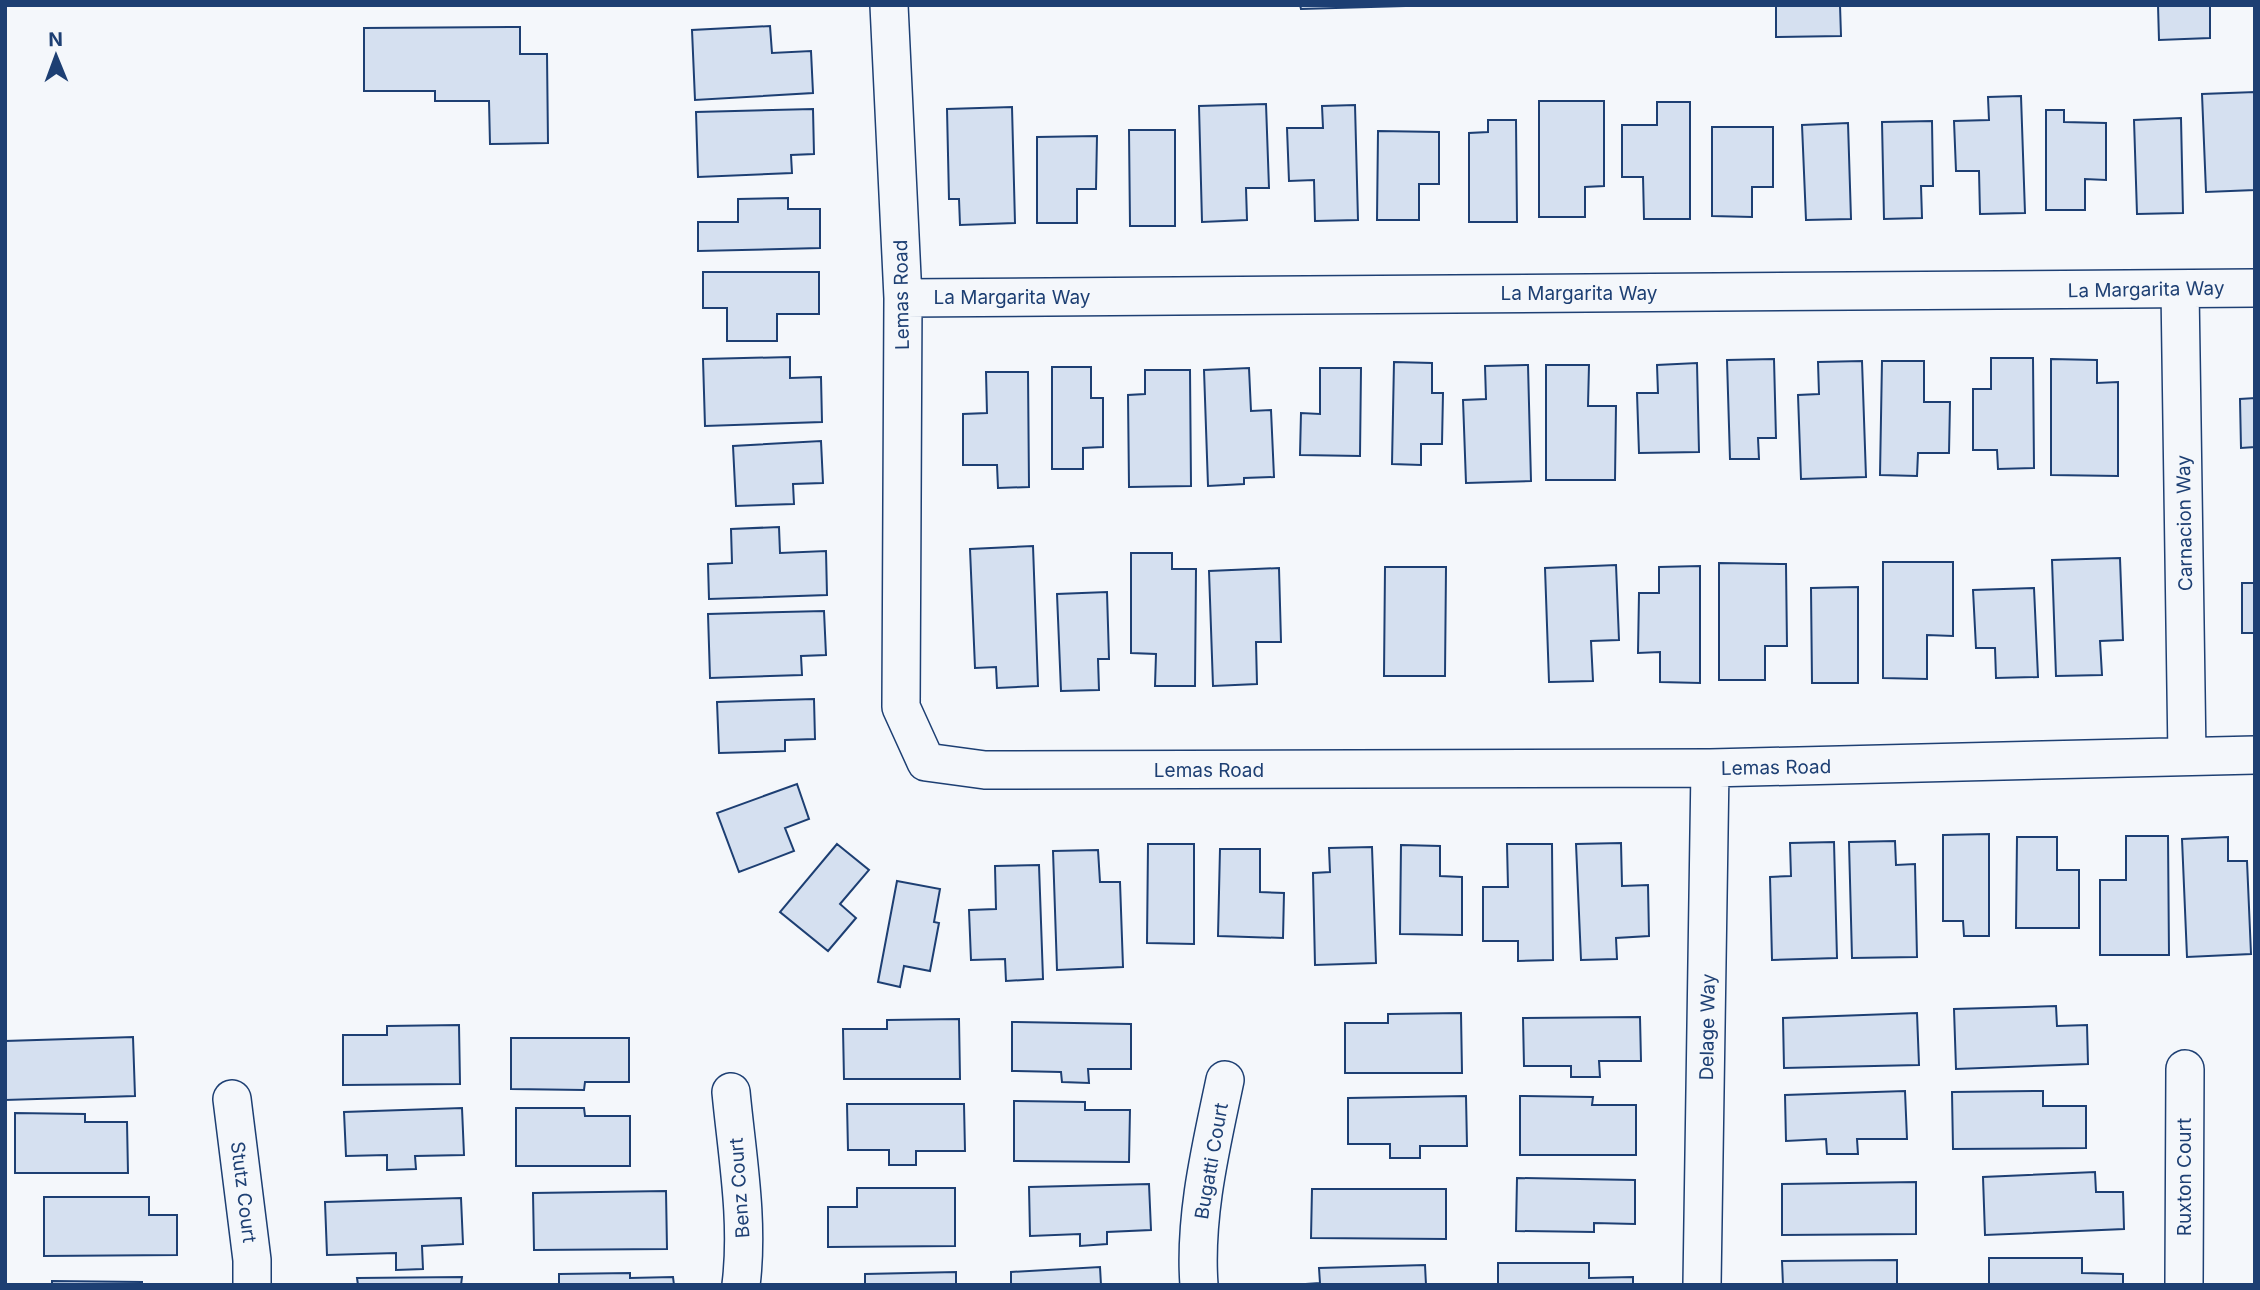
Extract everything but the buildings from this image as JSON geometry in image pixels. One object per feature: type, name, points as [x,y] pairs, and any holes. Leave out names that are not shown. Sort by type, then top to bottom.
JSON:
[{"type":"street","name":"Lemas Road","points":[[889,5],[903,298],[901,708],[926,762],[985,770],[1710,768],[2255,755]]},
{"type":"street","name":"La Margarita Way","points":[[903,298],[2255,288]]},
{"type":"street","name":"Carnacion Way","points":[[2180,289],[2187,756]]},
{"type":"street","name":"Delage Way","points":[[1702,1285],[1710,768]]},
{"type":"street","name":"Ruxton Court","points":[[2184,1285],[2185,1069]]},
{"type":"street","name":"Bugatti Court","points":[[1199,1285],[1200,1228],[1205,1178],[1225,1080]]},
{"type":"street","name":"Benz Court","points":[[731,1092],[743,1216],[744,1264],[741,1285]]},
{"type":"street","name":"Stutz Court","points":[[232,1099],[252,1260],[252,1285]]}]
